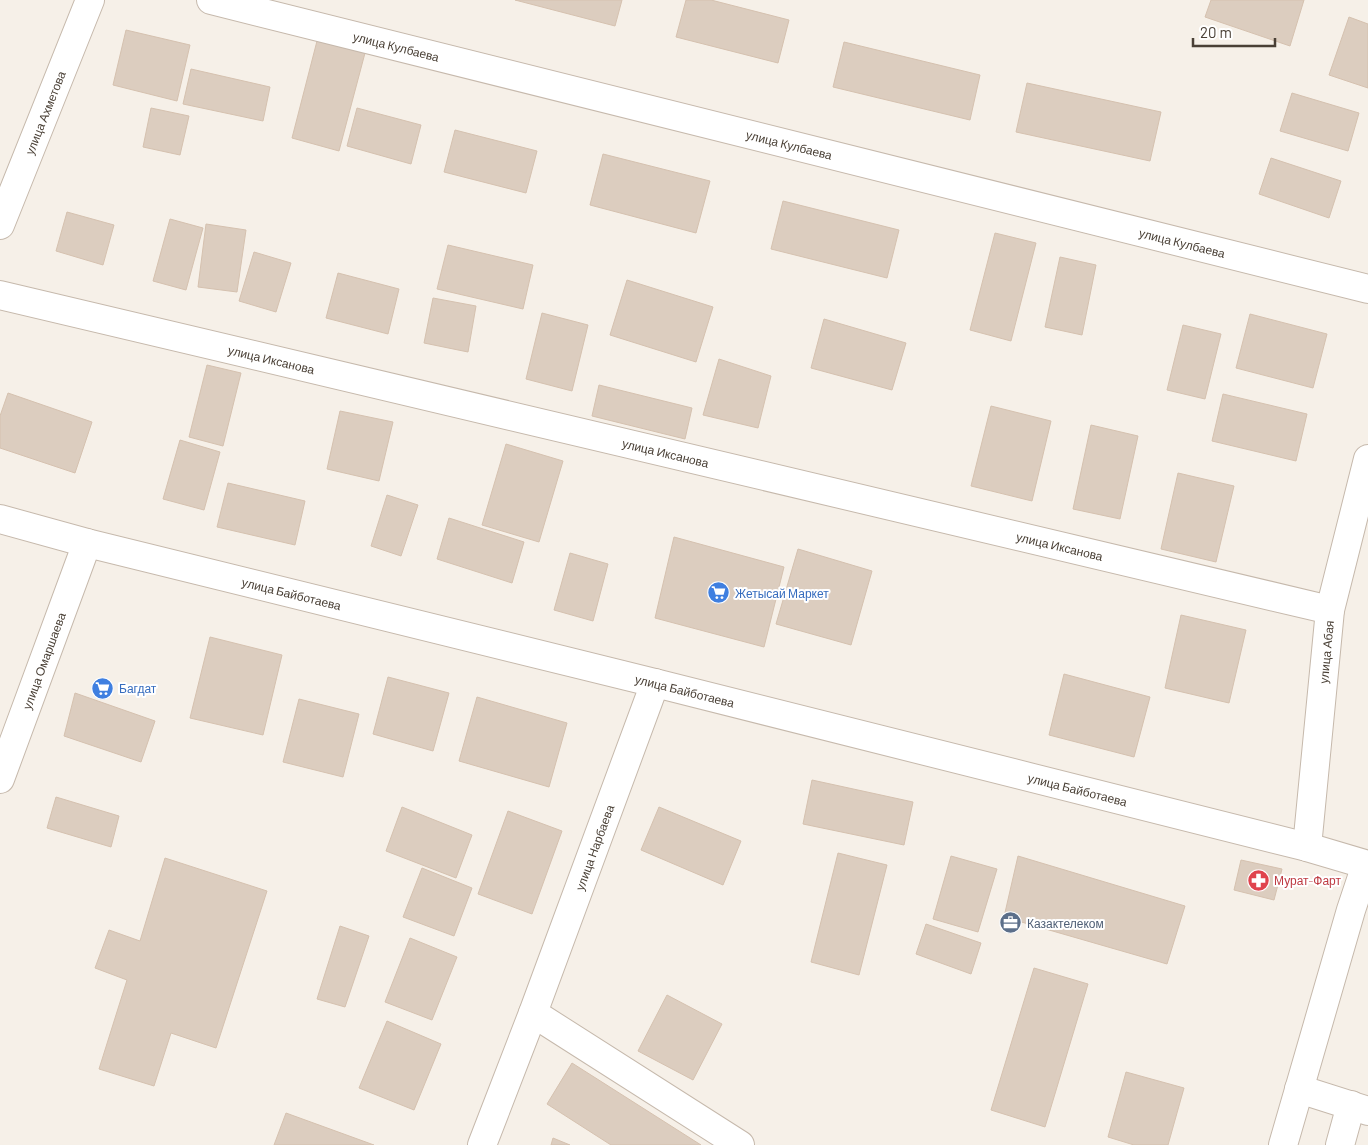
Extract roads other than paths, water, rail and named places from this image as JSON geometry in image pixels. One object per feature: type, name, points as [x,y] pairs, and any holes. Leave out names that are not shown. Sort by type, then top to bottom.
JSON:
[{"type":"street","name":"улица Ахметова","points":[[0,225],[90,0]]},
{"type":"street","name":"улица Кулбаева","points":[[211,0],[1368,289]]},
{"type":"street","name":"улица Иксанова","points":[[0,295],[1330,610]]},
{"type":"street","name":"улица Абая","points":[[1307,847],[1330,610],[1368,459]]},
{"type":"street","name":"улица Байботаева","points":[[0,519],[88,543],[656,683],[1307,847],[1367,865]]},
{"type":"street","name":"улица Омаршаева","points":[[0,779],[88,543]]},
{"type":"street","name":"улица Нарбаева","points":[[482,1145],[533,1014],[656,683]]},
{"type":"street","points":[[1283,1145],[1351,910],[1367,865]]},
{"type":"street","points":[[533,1014],[740,1145]]},
{"type":"street","points":[[1299,1089],[1359,1108],[1340,1145]]},
{"type":"place","name":"Жетысай Маркет","points":[[719,593]]},
{"type":"place","name":"Багдат","points":[[103,688]]},
{"type":"place","name":"Мурат-Фарт","points":[[1258,880]]},
{"type":"place","name":"Казактелеком","points":[[1011,923]]}]
